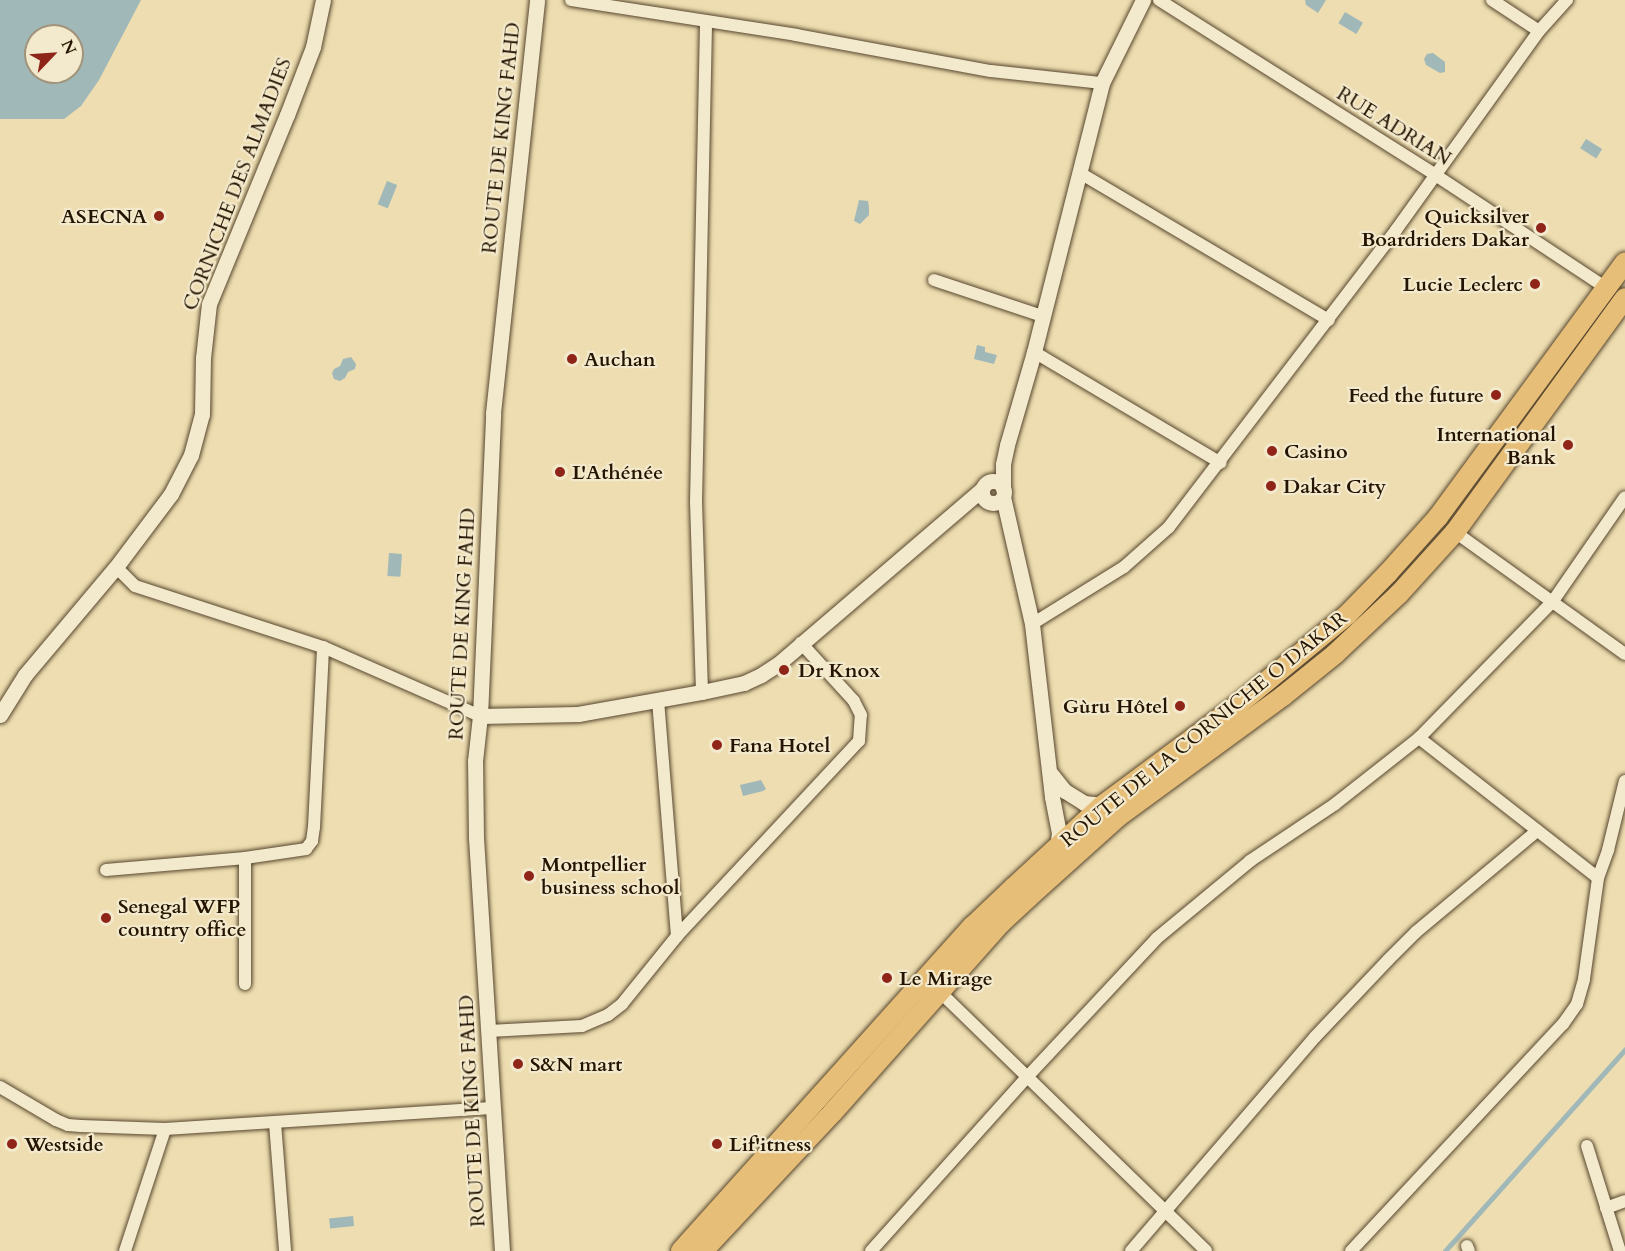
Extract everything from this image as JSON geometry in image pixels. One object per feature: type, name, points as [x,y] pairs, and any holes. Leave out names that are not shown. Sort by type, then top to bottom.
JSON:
[{"type":"highway","name":"ROUTE DE LA CORNICHE O DAKAR","points":[[681,1251],[973,926],[1103,805],[1239,704],[1347,615],[1389,573],[1438,517],[1625,262]]},
{"type":"highway","name":"ROUTE DE LA CORNICHE O DAKAR","points":[[702,1251],[833,1112],[1001,923],[1095,836],[1335,654],[1399,594],[1455,532],[1625,298]]},
{"type":"street","name":"CORNICHE DES ALMADIES","points":[[0,715],[25,675],[116,567],[171,494],[195,444],[202,414],[202,358],[209,304],[313,47],[323,0]]},
{"type":"street","name":"ROUTE DE KING FAHD","points":[[502,1251],[491,1108],[489,1031],[476,839],[475,761],[480,716],[493,413],[537,0]]},
{"type":"street","points":[[571,0],[991,70],[1102,83]]},
{"type":"street","points":[[1058,847],[1059,833],[1052,797],[1032,624],[1010,524],[994,494],[1034,352],[1102,83],[1143,0]]},
{"type":"street","name":"RUE ADRIAN","points":[[1159,0],[1434,174],[1606,288]]},
{"type":"street","points":[[1492,0],[1539,31]]},
{"type":"street","points":[[1032,624],[1124,567],[1145,551],[1169,527],[1221,463],[1329,320],[1539,31],[1567,0]]},
{"type":"street","points":[[702,692],[696,502],[706,21]]},
{"type":"street","points":[[1080,172],[1329,320]]},
{"type":"street","points":[[934,280],[1042,316]]},
{"type":"street","points":[[1034,352],[1221,463]]},
{"type":"street","points":[[116,567],[135,585],[323,647],[480,716],[578,714],[702,692],[744,683],[761,675],[940,523],[961,509],[994,494]]},
{"type":"street","points":[[872,1251],[1029,1075],[1157,938],[1250,861],[1366,780],[1419,738],[1552,602],[1625,497]]},
{"type":"street","points":[[1455,532],[1625,654]]},
{"type":"street","points":[[489,1031],[582,1026],[608,1015],[622,1004],[677,936],[859,741],[861,715],[854,701],[801,643]]},
{"type":"street","points":[[106,870],[245,858],[306,849],[312,841],[323,647]]},
{"type":"street","points":[[658,700],[677,936]]},
{"type":"street","points":[[1419,738],[1598,878]]},
{"type":"street","points":[[1051,774],[1065,791],[1083,803],[1103,805]]},
{"type":"street","points":[[1351,1251],[1573,1010],[1584,979],[1598,878],[1608,850],[1625,781]]},
{"type":"street","points":[[1131,1251],[1315,1037],[1395,953],[1416,932],[1537,831]]},
{"type":"street","points":[[245,858],[245,984]]},
{"type":"street","points":[[940,992],[1029,1075],[1206,1251]]},
{"type":"street","points":[[0,1087],[68,1125],[165,1129],[491,1108]]},
{"type":"street","points":[[275,1123],[285,1251]]},
{"type":"street","points":[[125,1251],[165,1129]]},
{"type":"street","points":[[1587,1146],[1620,1251]]},
{"type":"street","points":[[1606,1208],[1625,1201]]},
{"type":"water","points":[[0,0],[141,0],[99,80],[81,106],[64,119],[0,119]]},
{"type":"water","points":[[1305,0],[1326,0],[1318,13],[1306,5]]},
{"type":"water","points":[[1345,12],[1363,23],[1356,34],[1338,23]]},
{"type":"water","points":[[1433,53],[1445,62],[1445,72],[1440,73],[1426,65],[1424,59],[1427,54]]},
{"type":"water","points":[[1586,139],[1602,149],[1596,158],[1580,148]]},
{"type":"water","points":[[387,181],[397,185],[388,208],[378,204]]},
{"type":"water","points":[[859,200],[868,201],[869,207],[869,215],[860,224],[854,221]]},
{"type":"water","points":[[977,345],[985,347],[985,352],[997,355],[994,364],[974,359]]},
{"type":"water","points":[[351,357],[356,364],[355,369],[348,372],[340,381],[334,379],[332,373],[334,369],[340,366],[343,359]]},
{"type":"water","points":[[389,553],[402,554],[400,577],[387,576]]},
{"type":"water","points":[[761,780],[766,789],[743,796],[740,785]]},
{"type":"water","points":[[353,1216],[354,1226],[330,1228],[329,1219]]},
{"type":"waterway","points":[[1445,1251],[1625,1050]]},
{"type":"place","name":"ASECNA","points":[[159,216]]},
{"type":"place","name":"Quicksilver Boardriders Dakar","points":[[1541,228]]},
{"type":"place","name":"Lucie Leclerc","points":[[1535,284]]},
{"type":"place","name":"Auchan","points":[[572,359]]},
{"type":"place","name":"Feed the future","points":[[1496,395]]},
{"type":"place","name":"International Bank","points":[[1568,445]]},
{"type":"place","name":"Casino","points":[[1272,451]]},
{"type":"place","name":"L'Athénée","points":[[560,472]]},
{"type":"place","name":"Dakar City","points":[[1271,486]]},
{"type":"place","name":"Dr Knox","points":[[784,670]]},
{"type":"place","name":"Gùru Hôtel","points":[[1180,706]]},
{"type":"place","name":"Fana Hotel","points":[[717,745]]},
{"type":"place","name":"Montpellier business school","points":[[529,876]]},
{"type":"place","name":"Senegal WFP country office","points":[[106,918]]},
{"type":"place","name":"Le Mirage","points":[[887,978]]},
{"type":"place","name":"S&N mart","points":[[518,1064]]},
{"type":"place","name":"Westside","points":[[12,1144]]},
{"type":"place","name":"Lif'itness","points":[[717,1144]]}]
